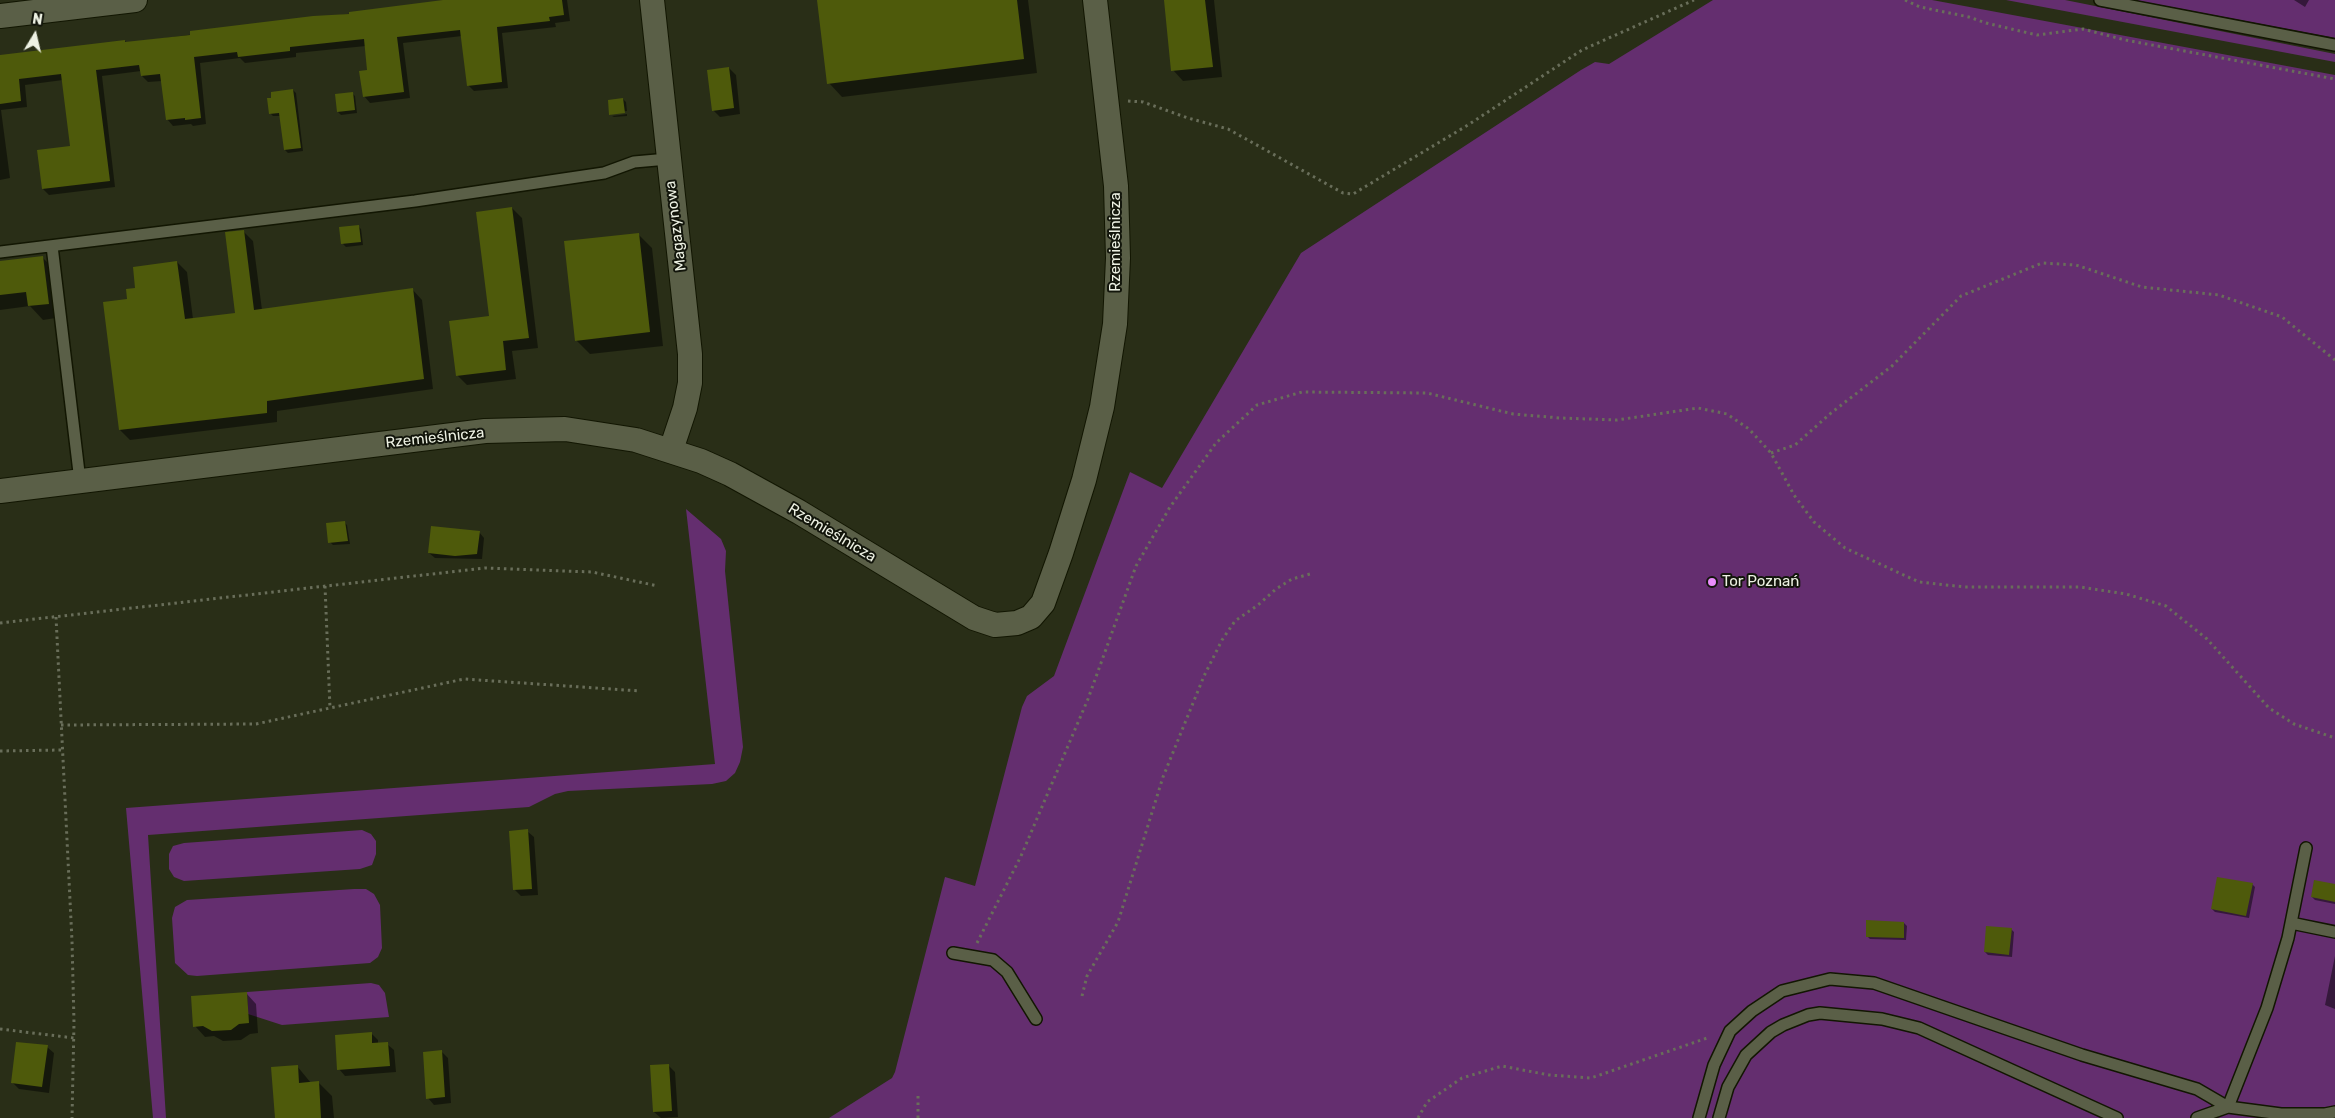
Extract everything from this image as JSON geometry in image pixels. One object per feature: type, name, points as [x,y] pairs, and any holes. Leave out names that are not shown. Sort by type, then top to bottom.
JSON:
[{"type":"street","points":[[0,16],[40,6],[135,0]]},
{"type":"street","name":"Magazynowa","points":[[652,0],[690,354],[690,383],[685,408],[670,450]]},
{"type":"street","name":"Rzemieślnicza","points":[[0,491],[486,431],[565,429],[636,440],[670,450],[730,474],[974,618],[995,625],[1017,623],[1031,617],[1043,603],[1084,480],[1102,407],[1113,333],[1118,258],[1117,195],[1108,101],[1095,0]]},
{"type":"lane","points":[[2100,0],[2335,45]]},
{"type":"lane","points":[[0,252],[442,197],[604,173],[634,162],[668,159]]},
{"type":"lane","points":[[52,246],[80,481]]},
{"type":"lane","points":[[2197,1118],[2228,1107],[2267,1008],[2291,923],[2306,848]]},
{"type":"lane","points":[[2291,923],[2335,932]]},
{"type":"lane","points":[[953,953],[993,960],[1007,972],[1036,1020]]},
{"type":"lane","points":[[1699,1118],[1714,1066],[1730,1031],[1752,1011],[1782,992],[1830,979],[1874,983],[2082,1055],[2197,1089],[2228,1107],[2281,1114],[2326,1114],[2335,1112]]},
{"type":"lane","points":[[1719,1118],[1728,1087],[1746,1055],[1771,1032],[1783,1025],[1808,1015],[1820,1013],[1882,1019],[1919,1028],[2117,1118]]},
{"type":"path","points":[[1108,101],[1144,102],[1188,118],[1228,129],[1343,193],[1352,194],[1468,125],[1582,50],[1694,0]]},
{"type":"path","points":[[1905,0],[1920,7],[1969,17],[2037,35],[2083,29],[2125,40],[2335,79]]},
{"type":"path","points":[[1771,453],[1795,445],[1831,413],[1892,366],[1961,296],[2042,263],[2076,265],[2142,287],[2219,295],[2282,317],[2335,360]]},
{"type":"path","points":[[971,955],[1021,856],[1088,700],[1136,566],[1170,507],[1216,442],[1257,406],[1302,392],[1427,392],[1512,414],[1560,418],[1617,420],[1698,408],[1727,414],[1749,429],[1771,453],[1794,495],[1814,522],[1845,548],[1920,582],[1965,587],[2080,587],[2126,594],[2166,606],[2207,639],[2269,708],[2294,724],[2335,738]]},
{"type":"path","points":[[0,623],[486,568],[592,572],[658,586]]},
{"type":"path","points":[[1082,996],[1088,976],[1118,922],[1163,777],[1204,676],[1222,640],[1235,621],[1258,605],[1276,589],[1292,579],[1310,574]]},
{"type":"path","points":[[325,586],[330,708]]},
{"type":"path","points":[[56,617],[72,941],[74,1038],[72,1118]]},
{"type":"path","points":[[61,725],[256,724],[464,679],[640,690]]},
{"type":"path","points":[[0,752],[62,750]]},
{"type":"path","points":[[0,1030],[74,1038]]},
{"type":"path","points":[[1418,1118],[1427,1102],[1462,1078],[1502,1066],[1549,1075],[1591,1078],[1730,1031]]},
{"type":"path","points":[[918,1096],[918,1118]]},
{"type":"shaded area","name":"Tor Poznań","points":[[1713,0],[1932,0],[2335,75],[2335,1118],[829,1118],[892,1078],[895,1072],[945,877],[975,886],[1022,707],[1027,696],[1054,676],[1130,472],[1162,488],[1301,253],[1581,70],[1595,62],[1609,64]]},
{"type":"shaded area","points":[[2006,0],[2065,0],[2335,54],[2335,62]]},
{"type":"shaded area","points":[[2134,0],[2335,0],[2335,38]]},
{"type":"shaded area","points":[[686,509],[721,539],[726,551],[725,571],[743,747],[740,762],[735,773],[726,781],[712,784],[568,791],[555,794],[529,807],[148,835],[166,1118],[153,1118],[126,808],[715,764]]},
{"type":"shaded area","points":[[362,830],[371,834],[376,841],[376,854],[372,865],[360,869],[184,881],[174,877],[169,869],[169,854],[173,846],[184,843]]},
{"type":"shaded area","points":[[366,889],[374,894],[380,905],[382,948],[378,957],[370,963],[197,976],[188,975],[175,963],[172,918],[175,907],[187,900]]},
{"type":"shaded area","points":[[371,983],[379,985],[385,993],[389,1017],[282,1025],[248,1014],[247,992]]},
{"type":"building","points":[[443,0],[562,0],[564,15],[549,17],[550,21],[497,27],[502,82],[467,86],[460,30],[397,37],[404,92],[363,97],[359,71],[367,70],[364,39],[290,47],[290,51],[238,57],[237,52],[194,57],[201,118],[185,120],[185,118],[166,120],[160,74],[141,76],[139,65],[96,70],[110,181],[42,189],[37,150],[70,146],[61,74],[19,79],[21,101],[0,104],[0,55],[125,40],[125,42],[190,35],[190,31],[313,16],[349,14],[349,12]]},
{"type":"building","points":[[817,0],[1017,0],[1024,59],[827,84]]},
{"type":"building","points":[[1164,0],[1205,0],[1213,67],[1171,71]]},
{"type":"building","points":[[729,67],[734,108],[712,111],[707,70]]},
{"type":"building","points":[[293,89],[301,148],[284,150],[279,113],[269,114],[267,98],[271,98],[271,92]]},
{"type":"building","points":[[353,92],[355,110],[337,112],[335,94]]},
{"type":"building","points":[[623,98],[625,113],[609,115],[608,100]]},
{"type":"building","points":[[512,207],[529,338],[503,341],[506,370],[456,376],[449,321],[489,316],[476,212]]},
{"type":"building","points":[[359,225],[361,242],[341,244],[339,227]]},
{"type":"building","points":[[244,230],[254,310],[413,288],[424,379],[267,401],[267,413],[119,430],[103,302],[127,299],[126,289],[135,288],[133,267],[177,261],[185,319],[235,313],[225,232]]},
{"type":"building","points":[[639,233],[650,332],[575,341],[564,241]]},
{"type":"building","points":[[43,256],[49,304],[28,306],[26,292],[0,295],[0,261]]},
{"type":"building","points":[[345,521],[348,541],[328,543],[326,523]]},
{"type":"building","points":[[431,526],[480,531],[477,554],[455,556],[428,553]]},
{"type":"building","points":[[528,829],[532,889],[513,890],[509,831]]},
{"type":"building","points":[[2217,877],[2253,883],[2246,916],[2211,909]]},
{"type":"building","points":[[2314,880],[2335,884],[2335,902],[2311,897]]},
{"type":"building","points":[[1866,920],[1904,922],[1904,938],[1866,937]]},
{"type":"building","points":[[1986,926],[2012,928],[2009,955],[1984,952]]},
{"type":"building","points":[[247,992],[249,1023],[239,1024],[231,1030],[212,1031],[203,1026],[193,1027],[191,996]]},
{"type":"building","points":[[372,1032],[372,1043],[388,1042],[390,1066],[337,1070],[335,1035]]},
{"type":"building","points":[[16,1042],[48,1045],[42,1087],[11,1083]]},
{"type":"building","points":[[442,1050],[445,1097],[426,1099],[423,1052]]},
{"type":"building","points":[[669,1064],[672,1111],[653,1112],[650,1065]]},
{"type":"building","points":[[298,1065],[299,1083],[319,1081],[321,1118],[275,1118],[271,1067]]},
{"type":"place","name":"Tor Poznań","points":[[1712,582]]}]
